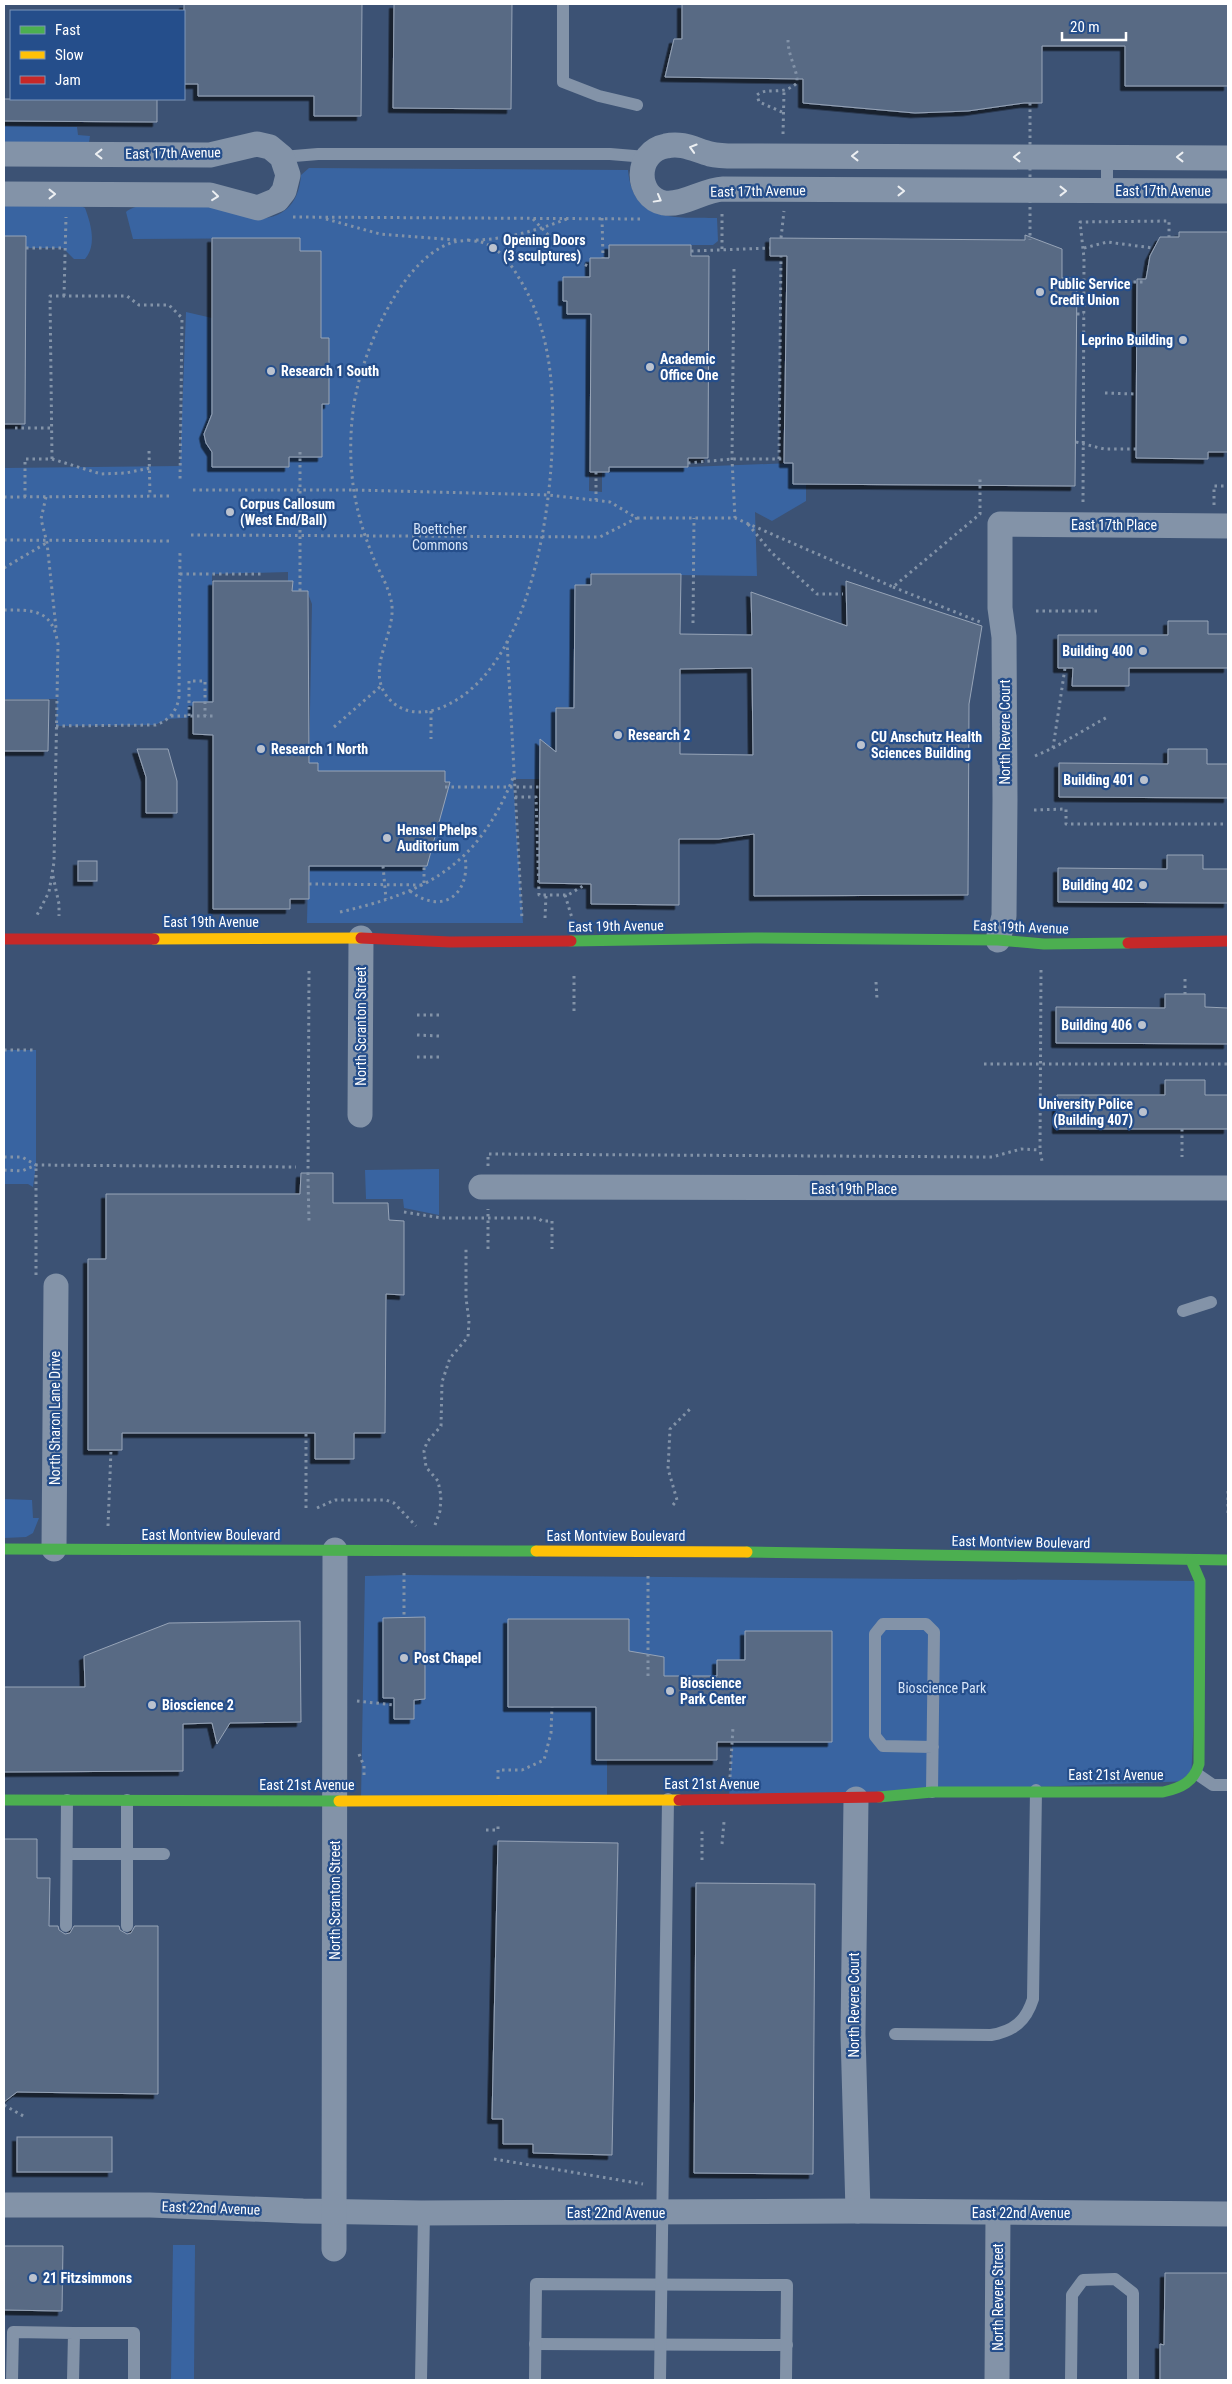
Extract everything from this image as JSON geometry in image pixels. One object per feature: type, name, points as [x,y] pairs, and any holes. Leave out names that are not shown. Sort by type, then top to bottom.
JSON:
[{"type":"street","name":"East 17th Avenue","points":[[4,154],[210,155],[257,144],[270,148],[282,157]]},
{"type":"street","points":[[646,157],[656,148],[673,145],[721,155],[1228,158]]},
{"type":"street","points":[[4,194],[210,195],[258,208],[273,203],[284,191],[288,175],[282,157]]},
{"type":"street","name":"East 17th Avenue","points":[[646,157],[642,171],[646,187],[653,198],[666,203],[677,203],[705,191],[723,189],[1228,191]]},
{"type":"street","name":"East 17th Place","points":[[990,519],[1221,516]]},
{"type":"street","name":"North Revere Court","points":[[990,519],[1004,637],[1004,916],[998,940]]},
{"type":"street","name":"East 19th Avenue","points":[[4,939],[361,938],[404,941],[564,942],[718,938],[998,940],[1044,944],[1228,941]]},
{"type":"street","name":"North Scranton Street","points":[[360,1114],[361,938]]},
{"type":"street","name":"East 19th Place","points":[[481,1187],[1228,1188]]},
{"type":"street","name":"North Sharon Lane Drive","points":[[54,1550],[56,1286]]},
{"type":"street","name":"East Montview Boulevard","points":[[4,1549],[656,1551],[1228,1560]]},
{"type":"street","name":"North Scranton Street","points":[[334,2249],[335,1550]]},
{"type":"street","points":[[1191,1560],[1200,1581],[1199,1764],[1197,1774]]},
{"type":"street","name":"East 21st Avenue","points":[[4,1800],[498,1802],[668,1799],[856,1799],[932,1792],[1036,1790],[1164,1792],[1184,1787],[1197,1774]]},
{"type":"street","name":"North Revere Court","points":[[856,1799],[853,2034],[858,2211]]},
{"type":"street","name":"East 22nd Avenue","points":[[4,2205],[150,2205],[424,2213],[858,2211],[1228,2214]]},
{"type":"street","name":"North Revere Street","points":[[998,2213],[998,2380]]},
{"type":"lane","points":[[563,4],[562,82],[599,96],[637,105]]},
{"type":"lane","points":[[282,157],[299,154],[610,154],[646,157]]},
{"type":"lane","points":[[1107,157],[1107,190]]},
{"type":"lane","points":[[1183,1311],[1211,1302]]},
{"type":"lane","points":[[932,1792],[933,1747],[934,1632],[926,1624],[883,1624],[874,1634],[875,1736],[883,1746],[933,1747]]},
{"type":"lane","points":[[1197,1774],[1213,1785],[1228,1785]]},
{"type":"lane","points":[[895,2034],[991,2035],[1004,2033],[1023,2021],[1029,2012],[1033,1999],[1036,1790]]},
{"type":"lane","points":[[660,2380],[668,1799]]},
{"type":"lane","points":[[66,1926],[67,1800]]},
{"type":"lane","points":[[127,1800],[127,1926]]},
{"type":"lane","points":[[67,1854],[164,1854]]},
{"type":"lane","points":[[421,2380],[424,2213]]},
{"type":"lane","points":[[1071,2380],[1072,2295],[1083,2280],[1115,2279],[1133,2293],[1133,2380]]},
{"type":"lane","points":[[535,2380],[536,2284],[787,2285],[786,2380]]},
{"type":"lane","points":[[12,2380],[8,2332],[134,2333],[134,2380]]},
{"type":"lane","points":[[73,2380],[74,2333]]},
{"type":"lane","points":[[536,2344],[787,2345]]},
{"type":"path","points":[[782,112],[759,102],[757,95],[760,92],[784,92],[796,83],[797,76],[790,62],[788,40]]},
{"type":"path","points":[[783,124],[784,92]]},
{"type":"path","points":[[1030,103],[1030,240]]},
{"type":"path","points":[[782,238],[784,203]]},
{"type":"path","points":[[722,214],[722,251]]},
{"type":"path","points":[[64,296],[63,248],[66,217]]},
{"type":"path","points":[[287,217],[602,218],[603,258]]},
{"type":"path","points":[[323,218],[380,234],[439,240],[497,239],[543,228],[570,218]]},
{"type":"path","points":[[532,218],[554,241]]},
{"type":"path","points":[[1083,505],[1084,248],[1080,222],[1169,221],[1169,237]]},
{"type":"path","points":[[468,240],[484,243],[502,254],[526,288],[541,325],[552,393],[553,456],[549,495],[542,537],[528,591],[507,641],[489,669],[470,690],[452,703],[431,711],[414,712],[400,708],[388,698],[381,686],[380,662],[392,624],[392,606],[386,585],[365,536],[354,490],[351,460],[353,408],[366,358],[378,329],[411,274],[425,260],[452,243],[468,240]]},
{"type":"path","points":[[1084,248],[1107,242],[1153,248]]},
{"type":"path","points":[[26,248],[63,248]]},
{"type":"path","points":[[691,251],[770,248]]},
{"type":"path","points":[[779,459],[782,256]]},
{"type":"path","points":[[579,262],[590,267]]},
{"type":"path","points":[[734,269],[732,459],[735,518]]},
{"type":"path","points":[[1062,282],[1146,282]]},
{"type":"path","points":[[52,459],[50,428],[50,296],[127,296],[139,305],[168,305],[182,318],[180,481]]},
{"type":"path","points":[[1077,314],[1084,314]]},
{"type":"path","points":[[1105,394],[1136,394]]},
{"type":"path","points":[[15,428],[50,428]]},
{"type":"path","points":[[1076,442],[1083,442],[1104,449],[1136,449]]},
{"type":"path","points":[[300,450],[300,591]]},
{"type":"path","points":[[149,451],[150,496]]},
{"type":"path","points":[[24,497],[24,459],[52,459],[101,474],[126,473],[150,468]]},
{"type":"path","points":[[688,463],[732,459],[784,459]]},
{"type":"path","points":[[596,472],[596,500]]},
{"type":"path","points":[[893,587],[990,519],[980,478]]},
{"type":"path","points":[[1221,516],[1214,486],[1228,486]]},
{"type":"path","points":[[191,490],[354,490],[549,495],[610,502],[637,518]]},
{"type":"path","points":[[4,497],[170,496]]},
{"type":"path","points":[[34,918],[47,899],[53,873],[58,644],[48,541],[41,519],[46,497]]},
{"type":"path","points":[[191,535],[600,537],[637,518],[735,518],[893,587],[984,624]]},
{"type":"path","points":[[693,623],[694,518]]},
{"type":"path","points":[[747,524],[771,552],[816,594],[843,594]]},
{"type":"path","points":[[4,540],[169,541]]},
{"type":"path","points":[[4,568],[48,541]]},
{"type":"path","points":[[56,726],[151,725],[162,722],[176,709],[179,697],[180,550]]},
{"type":"path","points":[[180,574],[262,574]]},
{"type":"path","points":[[4,610],[25,610],[43,614],[50,619],[58,644]]},
{"type":"path","points":[[1036,611],[1099,611]]},
{"type":"path","points":[[507,641],[514,739],[513,778],[523,924]]},
{"type":"path","points":[[1053,748],[1065,668]]},
{"type":"path","points":[[189,716],[189,681],[206,681],[206,716]]},
{"type":"path","points":[[334,727],[381,686]]},
{"type":"path","points":[[431,711],[431,739]]},
{"type":"path","points":[[170,716],[213,716]]},
{"type":"path","points":[[1035,756],[1053,748],[1109,716]]},
{"type":"path","points":[[383,866],[386,899],[424,885],[445,872],[465,856],[498,812],[513,778]]},
{"type":"path","points":[[445,787],[540,787]]},
{"type":"path","points":[[515,797],[536,797],[539,895],[567,895],[586,884]]},
{"type":"path","points":[[1034,810],[1066,809],[1066,824],[1228,824]]},
{"type":"path","points":[[410,891],[420,898],[431,901],[450,899],[457,894],[464,883],[465,856]]},
{"type":"path","points":[[424,866],[424,885]]},
{"type":"path","points":[[53,873],[59,904],[59,923]]},
{"type":"path","points":[[309,884],[424,885]]},
{"type":"path","points":[[545,924],[546,895]]},
{"type":"path","points":[[567,895],[574,924]]},
{"type":"path","points":[[1041,970],[1040,1150],[1042,1161]]},
{"type":"path","points":[[309,971],[309,1221]]},
{"type":"path","points":[[574,976],[574,1011]]},
{"type":"path","points":[[1185,979],[1185,994]]},
{"type":"path","points":[[876,982],[877,999]]},
{"type":"path","points":[[417,1015],[439,1015]]},
{"type":"path","points":[[417,1035],[439,1036]]},
{"type":"path","points":[[4,1050],[36,1050]]},
{"type":"path","points":[[417,1057],[439,1057]]},
{"type":"path","points":[[984,1064],[1228,1064]]},
{"type":"path","points":[[1182,1129],[1182,1157]]},
{"type":"path","points":[[488,1154],[992,1157],[1021,1149],[1040,1150]]},
{"type":"path","points":[[4,1157],[22,1157],[36,1165]]},
{"type":"path","points":[[4,1170],[22,1170],[36,1165],[296,1167]]},
{"type":"path","points":[[404,1212],[442,1218],[538,1218],[542,1221],[552,1221],[552,1249]]},
{"type":"path","points":[[428,1528],[433,1528],[438,1522],[441,1496],[438,1481],[426,1466],[424,1451],[427,1442],[441,1426],[442,1382],[450,1358],[464,1344],[469,1330],[466,1298],[466,1249]]},
{"type":"path","points":[[673,1505],[678,1500],[668,1469],[670,1429],[690,1410]]},
{"type":"path","points":[[306,1433],[306,1508]]},
{"type":"path","points":[[110,1509],[111,1450]]},
{"type":"path","points":[[1228,1491],[1228,1514]]},
{"type":"path","points":[[316,1508],[335,1500],[386,1500],[394,1503],[414,1525],[422,1529]]},
{"type":"path","points":[[404,1550],[404,1617]]},
{"type":"path","points":[[648,1576],[648,1676]]},
{"type":"path","points":[[358,1711],[358,1701],[394,1705]]},
{"type":"path","points":[[486,1830],[498,1830],[498,1770],[522,1770],[544,1760],[551,1734],[552,1706]]},
{"type":"path","points":[[358,1748],[364,1766],[361,1800]]},
{"type":"path","points":[[702,1831],[702,1860]]},
{"type":"path","points":[[722,1831],[722,1844]]},
{"type":"path","points":[[4,2105],[24,2117]]},
{"type":"path","points":[[494,2158],[643,2184]]},
{"type":"green space","points":[[4,126],[77,127],[78,135],[90,136],[89,143],[4,144]]},
{"type":"green space","name":"Boettcher Commons","points":[[309,168],[628,170],[632,188],[638,200],[647,209],[672,217],[717,218],[718,241],[713,245],[610,245],[609,258],[590,258],[590,277],[563,277],[563,300],[591,314],[589,491],[602,492],[602,472],[608,472],[609,467],[688,467],[793,463],[793,484],[806,484],[806,501],[772,521],[755,512],[757,576],[591,574],[590,571],[591,585],[575,585],[574,708],[556,707],[556,766],[540,766],[540,779],[513,779],[523,923],[307,923],[309,830],[445,799],[445,772],[339,771],[318,780],[318,763],[309,763],[312,604],[307,591],[292,591],[293,581],[288,581],[288,572],[212,574],[213,716],[167,719],[155,725],[56,726],[57,699],[4,699],[4,468],[180,466],[186,312],[212,318],[289,467],[289,450],[308,457],[322,456],[322,404],[329,404],[329,339],[321,338],[321,251],[300,251],[300,238],[133,239],[126,212],[132,208],[154,204],[181,203],[220,207],[259,219],[269,218],[290,206],[298,193],[301,175]]},
{"type":"green space","points":[[4,203],[77,204],[85,208],[92,234],[89,253],[85,259],[74,259],[63,248],[26,248],[26,236],[4,236]]},
{"type":"green space","points":[[4,1050],[36,1050],[36,1165],[33,1187],[28,1184],[4,1184]]},
{"type":"green space","points":[[439,1169],[439,1215],[404,1208],[403,1199],[366,1199],[365,1170]]},
{"type":"green space","points":[[4,1499],[32,1500],[33,1518],[39,1518],[33,1533],[26,1537],[4,1538]]},
{"type":"green space","name":"Bioscience Park","points":[[365,1576],[1200,1581],[1191,1781],[729,1799],[733,1727],[743,1742],[832,1742],[832,1631],[745,1631],[745,1660],[717,1660],[717,1676],[664,1676],[664,1657],[629,1652],[629,1619],[509,1619],[596,1707],[596,1760],[607,1760],[607,1800],[361,1800]]},
{"type":"green space","points":[[173,2245],[195,2245],[194,2380],[171,2380]]},
{"type":"building","points":[[184,4],[362,4],[361,116],[314,116],[314,96],[198,96],[198,84],[185,84]]},
{"type":"building","points":[[394,4],[512,4],[511,109],[393,108]]},
{"type":"building","points":[[682,4],[1228,4],[1228,86],[1125,86],[1125,46],[1042,46],[1042,103],[1024,103],[968,111],[915,113],[803,103],[803,79],[665,77],[674,39],[682,39]]},
{"type":"building","points":[[4,99],[157,100],[157,122],[4,121]]},
{"type":"building","name":"Leprino Building","points":[[1179,232],[1228,232],[1228,452],[1208,452],[1208,459],[1136,458],[1137,279],[1146,279],[1150,256],[1160,237],[1179,237]]},
{"type":"building","points":[[1025,235],[1062,249],[1062,278],[1077,278],[1075,486],[793,484],[793,463],[784,463],[787,256],[770,256],[770,238],[1025,240]]},
{"type":"building","points":[[4,236],[26,236],[25,424],[4,424]]},
{"type":"building","name":"Research 1 South","points":[[212,238],[300,238],[300,251],[321,251],[321,338],[329,338],[329,404],[322,404],[322,457],[289,457],[289,467],[212,467],[212,452],[206,443],[204,434],[212,414]]},
{"type":"building","name":"Academic Office One","points":[[609,245],[691,245],[691,256],[709,256],[708,458],[688,458],[688,467],[609,467],[609,472],[590,472],[591,314],[567,314],[567,301],[563,301],[563,277],[590,277],[590,258],[609,258]]},
{"type":"building","points":[[591,574],[681,574],[680,634],[752,635],[751,592],[847,626],[846,581],[982,626],[969,704],[968,895],[754,896],[754,834],[719,839],[679,839],[679,905],[591,904],[591,884],[539,883],[540,739],[556,752],[556,708],[574,708],[575,585],[591,585]],"holes":[[[752,668],[753,755],[680,754],[680,669]]]},
{"type":"building","name":"Research 1 North","points":[[213,581],[293,581],[292,591],[308,591],[309,763],[318,763],[318,771],[445,771],[445,782],[450,782],[427,866],[309,866],[309,899],[290,899],[290,909],[213,909],[213,735],[193,734],[193,702],[213,702]]},
{"type":"building","name":"Building 400","points":[[1168,621],[1208,621],[1208,634],[1228,634],[1228,668],[1129,668],[1129,686],[1072,686],[1073,668],[1058,668],[1058,635],[1168,635]]},
{"type":"building","points":[[4,700],[49,700],[48,751],[4,751]]},
{"type":"building","points":[[137,749],[168,749],[177,781],[177,813],[146,813],[146,777]]},
{"type":"building","name":"Building 401","points":[[1168,749],[1207,749],[1207,764],[1228,764],[1228,798],[1059,797],[1059,763],[1168,764]]},
{"type":"building","name":"Building 402","points":[[1167,855],[1203,855],[1203,869],[1228,869],[1228,903],[1058,902],[1058,868],[1167,869]]},
{"type":"building","points":[[78,861],[97,861],[97,881],[78,881]]},
{"type":"building","name":"Building 406","points":[[1165,994],[1205,994],[1205,1007],[1228,1008],[1228,1044],[1056,1043],[1056,1007],[1165,1008]]},
{"type":"building","name":"University Police (Building 407)","points":[[1165,1080],[1205,1080],[1205,1095],[1228,1095],[1228,1129],[1057,1129],[1057,1095],[1165,1095]]},
{"type":"building","points":[[301,1173],[333,1173],[333,1203],[388,1203],[389,1220],[404,1221],[404,1295],[386,1294],[385,1433],[354,1433],[354,1459],[315,1459],[315,1433],[122,1433],[122,1450],[88,1450],[88,1259],[106,1259],[106,1194],[300,1194]]},
{"type":"building","name":"Post Chapel","points":[[425,1617],[425,1699],[414,1700],[414,1719],[394,1719],[394,1698],[383,1698],[383,1618]]},
{"type":"building","name":"Bioscience Park Center","points":[[508,1619],[629,1619],[629,1651],[664,1657],[664,1676],[717,1676],[717,1660],[745,1660],[745,1631],[832,1631],[832,1742],[717,1742],[717,1760],[596,1760],[596,1707],[508,1707]]},
{"type":"building","name":"Bioscience 2","points":[[300,1621],[301,1722],[230,1723],[217,1744],[212,1723],[183,1724],[183,1771],[4,1772],[4,1687],[85,1687],[84,1656],[169,1623]]},
{"type":"building","points":[[4,1839],[37,1839],[37,1878],[50,1878],[49,1926],[58,1926],[59,1930],[65,1934],[70,1933],[74,1926],[119,1926],[120,1930],[127,1934],[131,1933],[135,1926],[158,1926],[158,2094],[17,2092],[4,2102]]},
{"type":"building","points":[[498,1841],[618,1843],[612,2155],[533,2153],[533,2144],[503,2144],[503,2119],[492,2119]]},
{"type":"building","points":[[696,1883],[815,1884],[813,2174],[694,2173]]},
{"type":"building","points":[[17,2137],[112,2137],[112,2172],[17,2172]]},
{"type":"building","name":"21 Fitzsimmons","points":[[4,2246],[63,2246],[62,2311],[4,2310]]},
{"type":"building","points":[[1165,2273],[1228,2273],[1228,2380],[1160,2380],[1160,2344],[1164,2345]]},
{"type":"traffic: fast","points":[[571,941],[754,938],[998,940],[1044,944],[1128,943]]},
{"type":"traffic: fast","points":[[4,1549],[536,1551]]},
{"type":"traffic: fast","points":[[747,1552],[1228,1560]]},
{"type":"traffic: fast","points":[[879,1797],[932,1792],[1163,1792],[1176,1788],[1190,1780],[1199,1764],[1200,1581],[1191,1560]]},
{"type":"traffic: fast","points":[[4,1800],[339,1801]]},
{"type":"traffic: slow","points":[[154,939],[361,938]]},
{"type":"traffic: slow","points":[[536,1551],[747,1552]]},
{"type":"traffic: slow","points":[[339,1801],[679,1800]]},
{"type":"traffic: jam","points":[[361,938],[450,942],[571,941]]},
{"type":"traffic: jam","points":[[4,939],[154,939]]},
{"type":"traffic: jam","points":[[1128,943],[1228,941]]},
{"type":"traffic: jam","points":[[679,1800],[879,1797]]},
{"type":"place","name":"Opening Doors (3 sculptures)","points":[[493,248]]},
{"type":"place","name":"Public Service Credit Union","points":[[1040,292]]},
{"type":"place","name":"Leprino Building","points":[[1183,340]]},
{"type":"place","name":"Academic Office One","points":[[650,367]]},
{"type":"place","name":"Research 1 South","points":[[271,371]]},
{"type":"place","name":"Corpus Callosum (West End/Ball)","points":[[230,512]]},
{"type":"place","name":"Building 400","points":[[1143,651]]},
{"type":"place","name":"Research 2","points":[[618,735]]},
{"type":"place","name":"CU Anschutz Health Sciences Building","points":[[861,745]]},
{"type":"place","name":"Research 1 North","points":[[261,749]]},
{"type":"place","name":"Building 401","points":[[1144,780]]},
{"type":"place","name":"Hensel Phelps Auditorium","points":[[387,838]]},
{"type":"place","name":"Building 402","points":[[1143,885]]},
{"type":"place","name":"Building 406","points":[[1142,1025]]},
{"type":"place","name":"University Police (Building 407)","points":[[1143,1112]]},
{"type":"place","name":"Post Chapel","points":[[404,1658]]},
{"type":"place","name":"Bioscience Park Center","points":[[670,1691]]},
{"type":"place","name":"Bioscience 2","points":[[152,1705]]},
{"type":"place","name":"21 Fitzsimmons","points":[[33,2278]]}]
